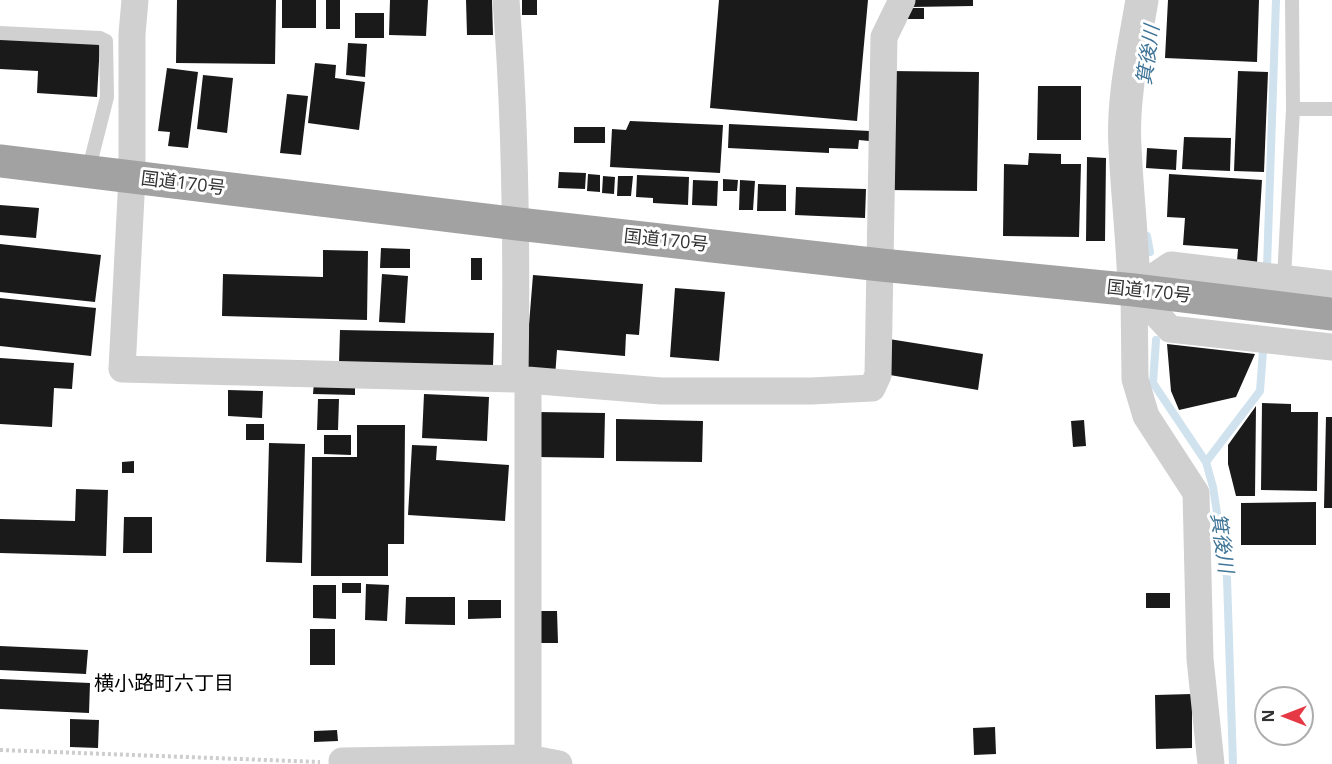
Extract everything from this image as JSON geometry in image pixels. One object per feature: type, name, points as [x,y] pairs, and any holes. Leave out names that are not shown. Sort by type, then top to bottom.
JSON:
[{"type":"highway","name":"国道170号","points":[[0,161],[518,224],[881,265],[1134,290],[1332,314]]},
{"type":"street","points":[[135,0],[132,34],[132,177],[122,369],[522,380],[661,391],[811,391],[872,388],[878,375],[884,37],[902,0]]},
{"type":"street","points":[[506,0],[515,113],[528,758]]},
{"type":"street","points":[[1142,0],[1130,70],[1125,145],[1133,239],[1135,379],[1146,416],[1196,493],[1200,659],[1211,764]]},
{"type":"street","points":[[1134,290],[1171,265],[1332,284]]},
{"type":"street","points":[[1134,290],[1170,329],[1332,347]]},
{"type":"street","points":[[342,761],[528,758],[559,764]]},
{"type":"lane","points":[[1284,278],[1293,109],[1292,0]]},
{"type":"lane","points":[[0,33],[100,38],[106,41],[106,97],[87,172]]},
{"type":"lane","points":[[1293,109],[1332,109]]},
{"type":"path","points":[[0,750],[303,763],[342,761]]},
{"type":"building","points":[[177,0],[276,0],[275,64],[176,63]]},
{"type":"building","points":[[282,0],[316,0],[316,28],[282,28]]},
{"type":"building","points":[[326,0],[340,0],[340,29],[326,29]]},
{"type":"building","points":[[390,0],[428,0],[426,36],[389,35]]},
{"type":"building","points":[[466,0],[492,0],[493,35],[467,35]]},
{"type":"building","points":[[522,0],[537,0],[537,15],[522,15]]},
{"type":"building","points":[[719,0],[868,0],[857,121],[710,108]]},
{"type":"building","points":[[911,0],[973,0],[973,6],[911,7]]},
{"type":"building","points":[[1168,0],[1259,0],[1257,62],[1165,58]]},
{"type":"building","points":[[905,8],[924,8],[924,19],[905,19]]},
{"type":"building","points":[[355,13],[384,13],[384,38],[355,38]]},
{"type":"building","points":[[0,37],[100,43],[97,97],[37,93],[38,71],[0,69]]},
{"type":"building","points":[[348,43],[367,44],[365,77],[346,75]]},
{"type":"building","points":[[315,63],[336,65],[335,78],[365,82],[359,130],[308,123]]},
{"type":"building","points":[[167,68],[198,72],[188,148],[168,146],[170,132],[158,131]]},
{"type":"building","points":[[889,71],[979,72],[977,191],[887,190]]},
{"type":"building","points":[[1238,71],[1268,72],[1264,172],[1234,171]]},
{"type":"building","points":[[203,75],[233,78],[227,133],[197,129]]},
{"type":"building","points":[[1038,86],[1081,86],[1081,140],[1037,140]]},
{"type":"building","points":[[287,94],[308,96],[301,155],[280,153]]},
{"type":"building","points":[[630,121],[723,125],[720,173],[610,167],[612,129],[626,130]]},
{"type":"building","points":[[729,124],[870,131],[869,141],[859,140],[858,149],[829,148],[829,153],[728,148]]},
{"type":"building","points":[[574,127],[605,127],[605,143],[574,143]]},
{"type":"building","points":[[1184,137],[1231,138],[1230,171],[1182,169]]},
{"type":"building","points":[[1147,148],[1177,150],[1176,170],[1146,168]]},
{"type":"building","points":[[1029,153],[1061,154],[1061,164],[1081,164],[1079,237],[1003,236],[1004,164],[1028,165]]},
{"type":"building","points":[[1087,157],[1106,158],[1105,241],[1086,241]]},
{"type":"building","points":[[559,172],[586,173],[585,189],[558,188]]},
{"type":"building","points":[[588,174],[600,175],[600,192],[587,191]]},
{"type":"building","points":[[1169,174],[1262,180],[1257,263],[1237,261],[1238,249],[1183,245],[1185,218],[1167,217]]},
{"type":"building","points":[[637,175],[689,177],[688,205],[653,203],[653,198],[636,197]]},
{"type":"building","points":[[603,176],[615,177],[614,194],[602,193]]},
{"type":"building","points":[[618,176],[633,176],[631,196],[617,196]]},
{"type":"building","points":[[723,179],[738,180],[737,191],[723,191]]},
{"type":"building","points":[[693,180],[718,181],[717,206],[692,205]]},
{"type":"building","points":[[740,180],[755,181],[753,210],[739,210]]},
{"type":"building","points":[[758,184],[786,185],[786,211],[757,211]]},
{"type":"building","points":[[796,187],[866,189],[865,218],[795,215]]},
{"type":"building","points":[[0,205],[39,208],[36,238],[0,235]]},
{"type":"building","points":[[0,244],[101,255],[95,302],[0,292]]},
{"type":"building","points":[[381,248],[410,249],[410,268],[380,268]]},
{"type":"building","points":[[323,250],[368,251],[367,320],[222,316],[223,274],[323,277]]},
{"type":"building","points":[[471,258],[482,258],[482,280],[471,280]]},
{"type":"building","points":[[382,274],[408,276],[405,323],[379,322]]},
{"type":"building","points":[[533,275],[643,284],[639,335],[626,334],[625,356],[557,350],[555,377],[525,374]]},
{"type":"building","points":[[675,288],[725,292],[719,361],[670,357]]},
{"type":"building","points":[[0,298],[96,308],[91,356],[0,346]]},
{"type":"building","points":[[340,330],[494,333],[493,366],[339,363]]},
{"type":"building","points":[[889,339],[983,354],[978,390],[884,374]]},
{"type":"building","points":[[1167,344],[1255,354],[1236,397],[1179,410],[1171,391]]},
{"type":"building","points":[[0,358],[74,363],[72,389],[54,388],[52,427],[0,424]]},
{"type":"building","points":[[314,382],[355,383],[355,395],[313,394]]},
{"type":"building","points":[[228,390],[263,391],[262,418],[228,416]]},
{"type":"building","points":[[424,394],[489,397],[487,441],[422,438]]},
{"type":"building","points":[[318,399],[339,399],[338,430],[317,430]]},
{"type":"building","points":[[1262,403],[1291,404],[1291,412],[1318,412],[1317,491],[1261,490]]},
{"type":"building","points":[[1256,406],[1255,496],[1236,496],[1228,464],[1228,445]]},
{"type":"building","points":[[536,412],[605,413],[604,458],[536,457]]},
{"type":"building","points":[[1326,417],[1332,417],[1332,508],[1324,508]]},
{"type":"building","points":[[616,419],[703,421],[702,462],[616,461]]},
{"type":"building","points":[[1084,420],[1086,446],[1073,447],[1071,421]]},
{"type":"building","points":[[246,424],[264,424],[264,440],[246,440]]},
{"type":"building","points":[[357,425],[405,425],[404,544],[388,544],[388,576],[311,576],[312,457],[357,457]]},
{"type":"building","points":[[324,435],[351,435],[351,455],[324,454]]},
{"type":"building","points":[[269,443],[305,444],[302,563],[266,562]]},
{"type":"building","points":[[412,445],[437,446],[436,460],[509,465],[505,521],[408,515]]},
{"type":"building","points":[[134,461],[134,473],[122,473],[122,462]]},
{"type":"building","points":[[76,489],[108,490],[106,556],[0,553],[0,519],[75,521]]},
{"type":"building","points":[[1316,502],[1316,545],[1241,545],[1241,503]]},
{"type":"building","points":[[124,517],[152,517],[152,553],[123,553]]},
{"type":"building","points":[[342,583],[361,583],[361,593],[342,593]]},
{"type":"building","points":[[366,584],[389,585],[387,621],[365,620]]},
{"type":"building","points":[[313,585],[336,585],[336,619],[313,618]]},
{"type":"building","points":[[1146,593],[1170,593],[1170,608],[1146,608]]},
{"type":"building","points":[[406,597],[455,597],[455,625],[405,624]]},
{"type":"building","points":[[468,600],[501,600],[501,618],[468,619]]},
{"type":"building","points":[[537,611],[557,611],[558,643],[537,643]]},
{"type":"building","points":[[310,629],[335,629],[335,665],[310,665]]},
{"type":"building","points":[[0,646],[88,650],[86,674],[0,670]]},
{"type":"building","points":[[0,679],[90,683],[89,713],[0,709]]},
{"type":"building","points":[[1192,694],[1192,748],[1156,749],[1155,695]]},
{"type":"building","points":[[70,719],[99,720],[98,748],[70,747]]},
{"type":"building","points":[[995,727],[996,754],[974,755],[973,728]]},
{"type":"building","points":[[337,730],[338,741],[314,742],[314,731]]},
{"type":"waterway","points":[[1267,267],[1276,0]]},
{"type":"waterway","name":"箕後川","points":[[1147,236],[1150,252]]},
{"type":"waterway","name":"箕後川","points":[[1156,340],[1153,383],[1206,462],[1213,487],[1227,578],[1233,764]]},
{"type":"waterway","points":[[1206,462],[1260,391],[1263,351]]},
{"type":"district","name":"横小路町六丁目","points":[[164,684]]}]
